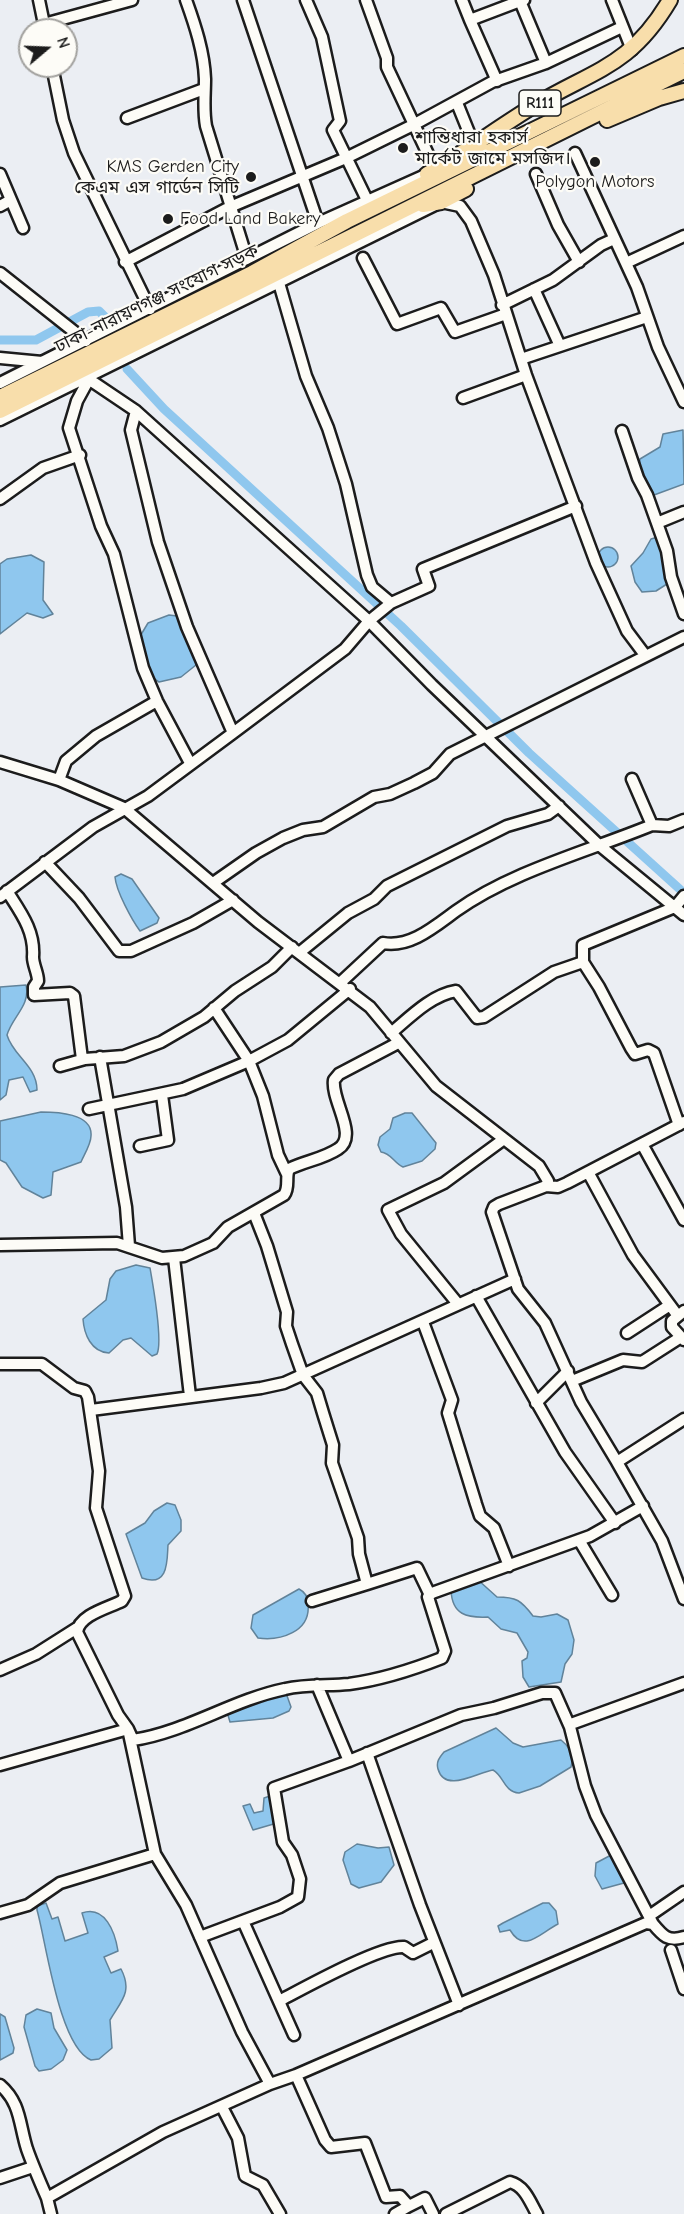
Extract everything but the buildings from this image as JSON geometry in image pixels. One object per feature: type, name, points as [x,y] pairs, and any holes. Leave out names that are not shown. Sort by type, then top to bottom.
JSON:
[{"type":"main road","name":"R111","points":[[403,202],[423,176],[536,105],[614,63],[632,50],[647,34],[670,0]]},
{"type":"main road","name":"ঢাকা-নারায়ণগঞ্জ সংযোগ সড়ক","points":[[0,397],[403,202],[684,56]]},
{"type":"main road","name":"ঢাকা-নারায়ণগঞ্জ সংযোগ সড়ক","points":[[0,411],[355,237],[403,202],[567,131],[684,71]]},
{"type":"main road","name":"R111","points":[[403,202],[441,202],[613,117],[684,91]]},
{"type":"street","points":[[39,0],[43,18]]},
{"type":"street","points":[[74,18],[132,0]]},
{"type":"street","points":[[186,0],[202,57],[204,89],[202,108],[206,126],[247,259]]},
{"type":"street","points":[[243,0],[318,223]]},
{"type":"street","points":[[306,0],[322,36],[340,121],[333,130],[367,200]]},
{"type":"street","points":[[366,0],[387,58],[387,68],[435,169]]},
{"type":"street","points":[[462,0],[497,81]]},
{"type":"street","points":[[612,0],[632,50]]},
{"type":"street","points":[[470,20],[522,1],[546,63]]},
{"type":"street","points":[[125,262],[230,207],[346,158],[458,103],[497,81],[546,63],[622,27]]},
{"type":"street","points":[[54,78],[63,120],[74,153],[125,262],[150,309]]},
{"type":"street","points":[[127,118],[204,89]]},
{"type":"street","points":[[458,103],[474,145]]},
{"type":"street","points":[[575,153],[626,263],[647,317],[679,375],[684,402]]},
{"type":"street","points":[[0,174],[23,228]]},
{"type":"street","points":[[536,174],[558,225],[579,262]]},
{"type":"street","points":[[0,383],[318,223],[423,176]]},
{"type":"street","points":[[0,206],[11,200]]},
{"type":"street","points":[[0,420],[441,202],[460,206],[471,220],[494,275],[526,375],[611,600],[627,631],[645,655]]},
{"type":"street","points":[[626,263],[684,236]]},
{"type":"street","points":[[363,258],[397,324],[441,308],[455,332],[504,309],[579,262],[601,245],[614,239]]},
{"type":"street","points":[[0,273],[86,341]]},
{"type":"street","points":[[279,283],[306,376],[328,428],[346,484],[367,575],[372,587],[390,603]]},
{"type":"street","points":[[534,289],[560,346]]},
{"type":"street","points":[[521,359],[647,317]]},
{"type":"street","points":[[0,358],[42,362]]},
{"type":"street","points":[[463,398],[526,375]]},
{"type":"street","points":[[88,378],[136,411],[371,619],[491,734],[559,806],[679,901],[684,915]]},
{"type":"street","points":[[88,378],[77,401],[69,428],[80,455],[101,526],[114,554],[139,655],[157,701],[190,764]]},
{"type":"street","points":[[136,411],[131,430],[158,542],[180,610],[233,734]]},
{"type":"street","points":[[622,430],[638,478],[668,551],[671,577],[684,614]]},
{"type":"street","points":[[0,499],[43,468],[80,455]]},
{"type":"street","points":[[82,1059],[74,996],[70,993],[34,995],[34,987],[38,981],[33,957],[35,945],[20,911],[4,894],[84,833],[148,796],[345,650],[371,619],[390,603],[429,586],[423,569],[576,506]]},
{"type":"street","points":[[657,523],[684,512]]},
{"type":"street","points":[[213,883],[266,847],[295,832],[323,827],[374,797],[390,794],[414,783],[433,773],[450,754],[615,674],[645,655],[684,637]]},
{"type":"street","points":[[59,780],[66,761],[96,736],[157,701]]},
{"type":"street","points":[[0,762],[59,780],[124,808],[234,900],[370,1007],[436,1086],[539,1166],[548,1181],[546,1186]]},
{"type":"street","points":[[632,779],[652,825]]},
{"type":"street","points":[[60,1066],[82,1059],[124,1056],[148,1047],[204,1017],[348,913],[374,899],[387,886],[507,826],[548,814],[559,806]]},
{"type":"street","points":[[340,983],[383,943],[398,946],[440,925],[456,911],[489,893],[652,825],[669,826],[684,820]]},
{"type":"street","points":[[45,862],[79,898],[96,922],[123,952],[131,951],[194,923],[234,900]]},
{"type":"street","points":[[679,901],[583,945],[583,962],[631,1048],[635,1053],[648,1050],[654,1053],[681,1123],[558,1187],[546,1186],[494,1207],[496,1225],[524,1299],[548,1329],[570,1376],[662,1541],[684,1599]]},
{"type":"street","points":[[391,1034],[431,1001],[450,992],[456,992],[477,1018],[484,1017],[554,972],[583,962]]},
{"type":"street","points":[[89,1109],[162,1095],[198,1084],[249,1061],[288,1040],[350,990]]},
{"type":"street","points":[[0,1245],[117,1243],[162,1258],[174,1258],[204,1248],[228,1227],[284,1195],[287,1190],[287,1174],[278,1155],[262,1096],[249,1061],[214,1008]]},
{"type":"street","points":[[287,1174],[297,1165],[332,1153],[345,1144],[347,1137],[336,1099],[334,1080],[398,1043]]},
{"type":"street","points":[[100,1057],[126,1207],[129,1246]]},
{"type":"street","points":[[140,1146],[168,1140],[162,1095]]},
{"type":"street","points":[[458,1304],[401,1234],[388,1210],[444,1183],[504,1139]]},
{"type":"street","points":[[642,1144],[684,1220]]},
{"type":"street","points":[[536,1403],[570,1376],[623,1360],[642,1362],[682,1339],[672,1327],[672,1321],[681,1313],[670,1305],[633,1255],[588,1172]]},
{"type":"street","points":[[254,1213],[267,1246],[287,1312],[286,1326],[303,1375],[317,1393],[324,1413],[333,1445],[332,1463],[358,1538],[359,1554],[368,1584]]},
{"type":"street","points":[[174,1258],[190,1396]]},
{"type":"street","points":[[91,1410],[261,1388],[303,1375],[515,1279]]},
{"type":"street","points":[[476,1296],[565,1452],[615,1523]]},
{"type":"street","points":[[627,1333],[670,1305]]},
{"type":"street","points":[[423,1322],[452,1400],[448,1413],[480,1516],[494,1528],[509,1566]]},
{"type":"street","points":[[0,1364],[42,1364],[74,1388],[85,1391],[91,1410],[99,1471],[96,1508],[125,1596],[122,1601],[88,1617],[77,1628],[36,1654],[0,1670]]},
{"type":"street","points":[[617,1462],[684,1419]]},
{"type":"street","points":[[430,1596],[579,1540],[615,1523],[643,1506]]},
{"type":"street","points":[[579,1540],[612,1595]]},
{"type":"street","points":[[77,1628],[118,1715],[129,1729],[133,1740],[181,1728],[269,1693],[317,1685],[360,1682],[442,1658],[445,1651],[429,1603],[430,1596],[417,1568],[312,1601]]},
{"type":"street","points":[[570,1727],[571,1724],[604,1711],[684,1683]]},
{"type":"street","points":[[317,1685],[349,1761]]},
{"type":"street","points":[[200,1937],[292,1902],[298,1897],[300,1889],[295,1861],[283,1842],[274,1788],[349,1761],[461,1715],[494,1708],[542,1693],[555,1693],[559,1697],[570,1727],[593,1808],[651,1920],[666,1938],[672,1940],[684,1937]]},
{"type":"street","points":[[0,1765],[129,1729]]},
{"type":"street","points":[[129,1729],[155,1854],[186,1905],[242,2032],[270,2084]]},
{"type":"street","points":[[367,1753],[433,1943],[459,2005]]},
{"type":"street","points":[[0,1913],[28,1905],[60,1883],[155,1854]]},
{"type":"street","points":[[47,2198],[163,2132],[646,1923],[684,1892]]},
{"type":"street","points":[[243,1921],[294,2035]]},
{"type":"street","points":[[279,2001],[369,1957],[399,1947],[413,1953],[433,1943]]},
{"type":"street","points":[[671,1950],[684,1989]]},
{"type":"street","points":[[296,2075],[325,2140],[331,2147],[365,2144],[386,2197],[400,2196],[409,2206]]},
{"type":"street","points":[[0,2085],[11,2095],[19,2110],[33,2167],[47,2198],[51,2214]]},
{"type":"street","points":[[222,2107],[238,2138],[245,2176],[263,2185],[280,2214]]},
{"type":"street","points":[[0,2178],[33,2167]]},
{"type":"street","points":[[446,2214],[510,2182],[518,2185],[525,2193],[537,2214]]},
{"type":"street","points":[[395,2214],[425,2198],[433,2214]]},
{"type":"water","points":[[683,430],[684,484],[654,495],[642,479],[640,459],[660,447],[663,434]]},
{"type":"water","points":[[658,537],[668,579],[667,584],[656,591],[642,592],[635,582],[631,566],[643,553],[651,539]]},
{"type":"water","points":[[608,547],[615,550],[618,557],[615,564],[608,567],[601,564],[598,557],[601,550]]},
{"type":"water","points":[[31,555],[44,562],[43,600],[53,614],[43,618],[27,613],[0,634],[0,564],[7,559]]},
{"type":"water","points":[[169,615],[177,616],[184,626],[193,646],[196,665],[181,677],[159,682],[148,669],[139,638],[148,623]]},
{"type":"water","points":[[121,874],[132,879],[159,918],[157,923],[140,931],[118,890],[115,877]]},
{"type":"water","points":[[26,985],[24,1005],[7,1035],[14,1049],[33,1074],[37,1090],[30,1092],[23,1077],[9,1080],[6,1095],[0,1100],[0,987]]},
{"type":"water","points":[[41,1112],[80,1118],[90,1128],[91,1136],[81,1162],[53,1172],[51,1195],[43,1198],[22,1187],[6,1163],[0,1160],[0,1121]]},
{"type":"water","points":[[412,1113],[436,1143],[435,1149],[422,1161],[403,1167],[381,1152],[378,1145],[380,1137],[390,1129],[393,1118]]},
{"type":"water","points":[[136,1265],[150,1268],[159,1337],[157,1354],[152,1356],[131,1338],[123,1340],[109,1353],[103,1352],[93,1346],[85,1330],[83,1319],[106,1300],[110,1279],[116,1271]]},
{"type":"water","points":[[167,1503],[175,1505],[181,1520],[181,1531],[168,1545],[165,1571],[162,1576],[151,1580],[142,1578],[126,1534],[145,1523],[154,1511]]},
{"type":"water","points":[[477,1579],[497,1597],[514,1599],[521,1603],[533,1616],[557,1614],[568,1620],[574,1640],[572,1654],[565,1664],[561,1682],[529,1687],[523,1677],[522,1661],[527,1658],[528,1652],[517,1633],[501,1629],[488,1617],[474,1617],[458,1610],[454,1605],[451,1590]]},
{"type":"water","points":[[299,1589],[306,1595],[308,1604],[305,1622],[292,1633],[284,1636],[258,1638],[251,1628],[253,1615]]},
{"type":"water","points":[[286,1693],[291,1707],[289,1711],[273,1718],[230,1722],[227,1712]]},
{"type":"water","points":[[496,1728],[513,1743],[523,1747],[561,1740],[570,1752],[571,1767],[540,1786],[519,1793],[510,1790],[493,1770],[455,1781],[447,1780],[442,1776],[437,1764],[444,1752]]},
{"type":"water","points":[[270,1796],[277,1823],[253,1830],[243,1806],[250,1804],[254,1813],[263,1811],[264,1798]]},
{"type":"water","points":[[357,1844],[378,1848],[389,1847],[394,1865],[381,1882],[359,1888],[351,1884],[343,1860],[345,1852]]},
{"type":"water","points":[[613,1854],[625,1878],[624,1883],[602,1889],[595,1876],[596,1863]]},
{"type":"water","points":[[46,1903],[52,1919],[58,1917],[65,1941],[88,1933],[82,1913],[90,1912],[103,1916],[114,1936],[118,1951],[104,1957],[111,1973],[121,1969],[126,1990],[110,2020],[112,2048],[99,2059],[91,2060],[80,2051],[62,2015],[37,1910],[37,1906]]},
{"type":"water","points":[[543,1903],[549,1903],[556,1911],[558,1924],[527,1941],[515,1937],[510,1930],[500,1932],[498,1926]]},
{"type":"water","points":[[37,2009],[51,2013],[54,2028],[67,2050],[63,2060],[51,2069],[39,2071],[35,2066],[24,2027],[26,2015]]},
{"type":"water","points":[[0,2014],[5,2017],[14,2048],[13,2053],[0,2060]]},
{"type":"waterway","points":[[0,340],[36,340],[88,312],[99,311],[105,317]]},
{"type":"waterway","points":[[127,369],[164,409],[401,626],[529,753],[684,893]]},
{"type":"place","name":"শান্তিধারা হকার্স মার্কেট জামে মসজিদ।","points":[[403,148]]},
{"type":"place","name":"Polygon Motors","points":[[595,162]]},
{"type":"place","name":"KMS Gerden City কেএম এস গার্ডেন সিটি","points":[[251,177]]},
{"type":"place","name":"Food Land Bakery","points":[[168,219]]}]
